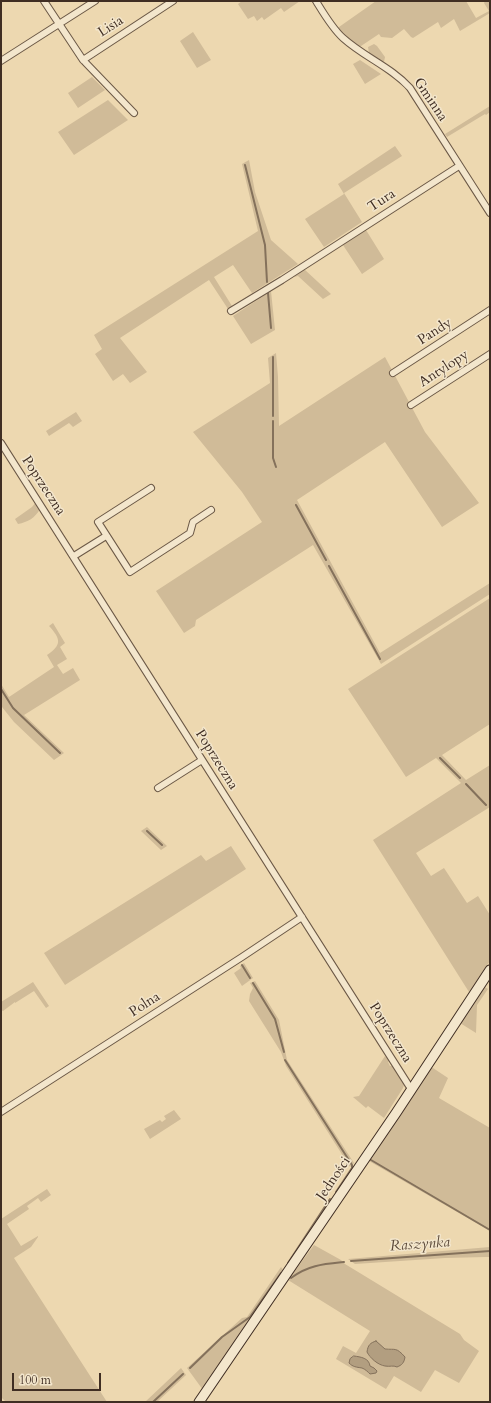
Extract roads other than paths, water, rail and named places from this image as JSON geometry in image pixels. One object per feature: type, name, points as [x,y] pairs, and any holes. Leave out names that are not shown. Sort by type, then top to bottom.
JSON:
[{"type":"street","points":[[44,1],[83,60],[134,113]]},
{"type":"street","points":[[1,61],[95,1]]},
{"type":"street","name":"Lisia","points":[[83,60],[174,1]]},
{"type":"street","name":"Gminna","points":[[316,1],[333,28],[342,38],[400,78],[410,88],[490,213]]},
{"type":"street","name":"Tura","points":[[231,311],[459,166]]},
{"type":"street","name":"Pandy","points":[[393,373],[490,310]]},
{"type":"street","name":"Antylopy","points":[[411,405],[490,354]]},
{"type":"street","name":"Poprzeczna","points":[[1,443],[411,1089]]},
{"type":"street","points":[[151,488],[98,522],[130,572],[190,533],[193,522],[211,510]]},
{"type":"street","points":[[74,556],[106,536]]},
{"type":"street","points":[[158,788],[202,760]]},
{"type":"street","name":"Polna","points":[[1,1112],[302,917]]},
{"type":"street","name":"Jedności","points":[[199,1402],[490,970]]},
{"type":"waterway","points":[[245,165],[265,245],[267,282]]},
{"type":"waterway","points":[[268,293],[271,328]]},
{"type":"waterway","points":[[273,357],[273,416]]},
{"type":"waterway","points":[[273,421],[273,458],[276,467]]},
{"type":"waterway","points":[[296,505],[326,560]]},
{"type":"waterway","points":[[329,566],[380,659]]},
{"type":"waterway","points":[[1,689],[13,708],[60,753]]},
{"type":"waterway","points":[[440,758],[460,778]]},
{"type":"waterway","points":[[466,784],[486,805]]},
{"type":"waterway","points":[[147,831],[162,845]]},
{"type":"waterway","points":[[242,965],[250,978]]},
{"type":"waterway","points":[[253,983],[275,1019],[284,1052]]},
{"type":"waterway","points":[[285,1060],[352,1165],[352,1168],[336,1192]]},
{"type":"waterway","points":[[371,1160],[490,1230]]},
{"type":"waterway","points":[[288,1263],[330,1199]]},
{"type":"waterway","name":"Raszynka","points":[[351,1261],[490,1251]]},
{"type":"waterway","name":"Raszynka","points":[[291,1278],[310,1268],[344,1262]]},
{"type":"waterway","name":"Raszynka","points":[[190,1368],[222,1337],[250,1317],[281,1273]]},
{"type":"waterway","name":"Raszynka","points":[[153,1402],[183,1374]]}]
